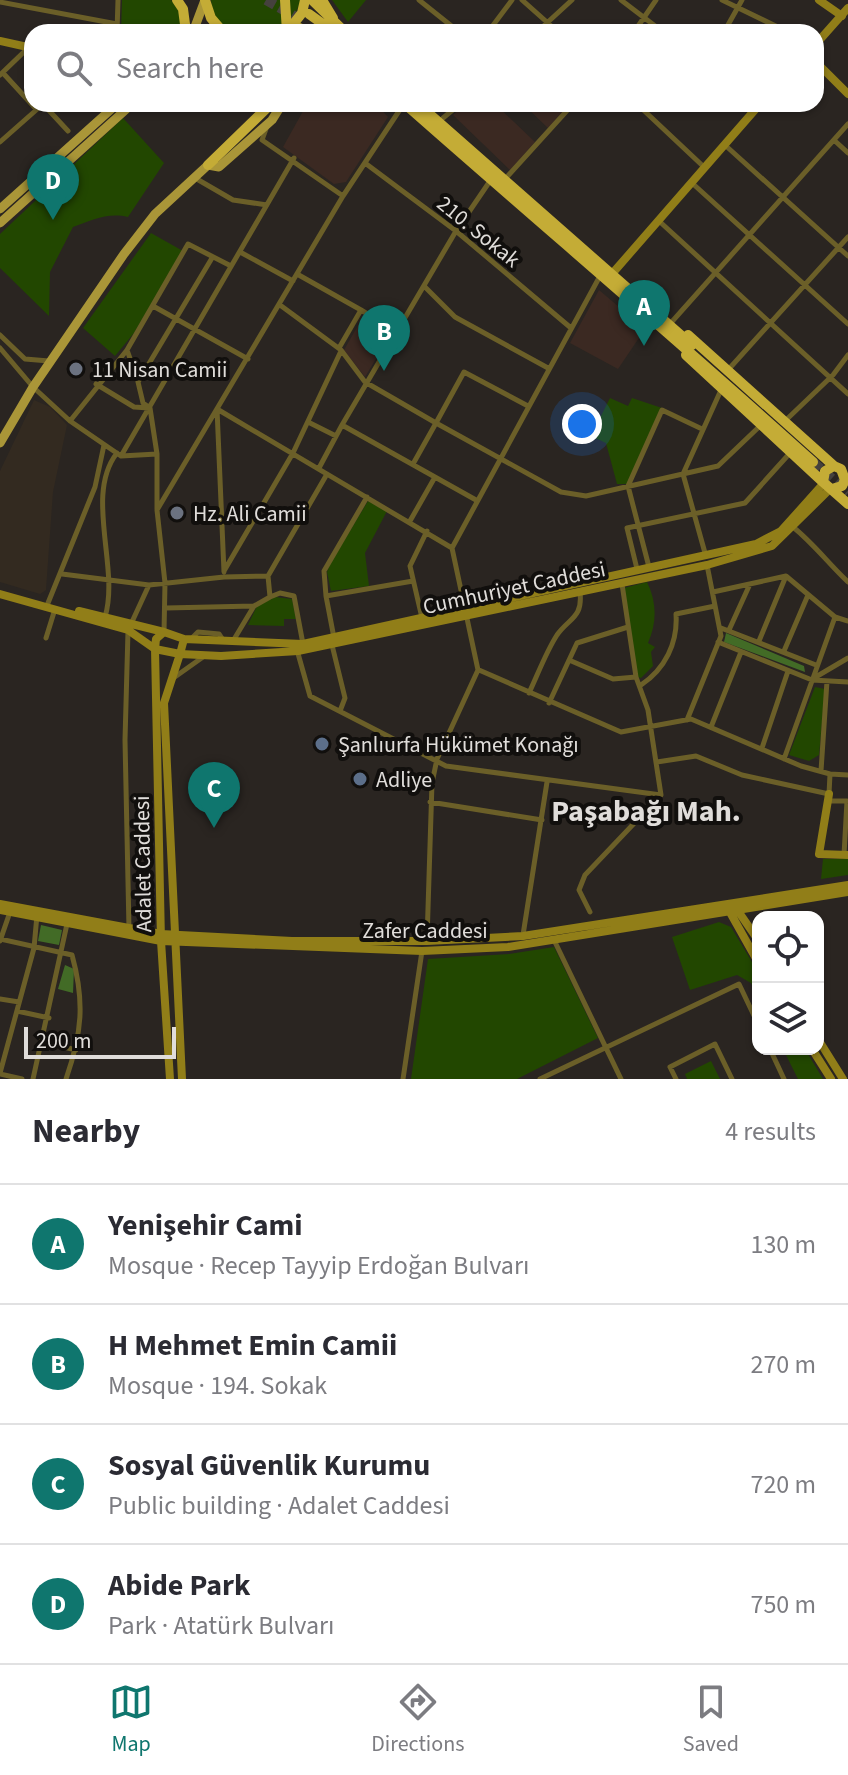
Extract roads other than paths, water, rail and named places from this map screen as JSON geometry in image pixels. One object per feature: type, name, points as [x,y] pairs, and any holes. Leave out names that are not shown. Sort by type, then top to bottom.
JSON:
[{"type":"highway","points":[[177,0],[183,9],[185,24]]},
{"type":"highway","points":[[205,0],[216,24]]},
{"type":"highway","points":[[285,0],[297,24]]},
{"type":"highway","points":[[299,24],[305,0]]},
{"type":"highway","points":[[312,0],[334,24]]},
{"type":"highway","points":[[322,0],[336,24]]},
{"type":"highway","points":[[208,165],[263,112]]},
{"type":"highway","points":[[409,112],[487,173],[605,276],[668,325],[812,460]]},
{"type":"highway","points":[[426,112],[487,173],[504,179],[790,453],[843,472]]},
{"type":"highway","points":[[436,112],[482,153],[487,173]]},
{"type":"highway","points":[[668,325],[690,336],[786,420],[828,485],[848,499]]},
{"type":"highway","points":[[674,342],[705,364],[812,460]]},
{"type":"highway","points":[[828,485],[825,471],[843,472]]},
{"type":"highway","points":[[828,485],[842,486],[843,472]]},
{"type":"main road","points":[[196,24],[205,0]]},
{"type":"main road","points":[[819,0],[846,15],[824,36]]},
{"type":"main road","points":[[0,41],[24,46]]},
{"type":"main road","points":[[824,70],[848,94]]},
{"type":"main road","points":[[1,206],[108,112]]},
{"type":"main road","points":[[0,223],[123,112]]},
{"type":"main road","points":[[1,436],[50,361],[155,214],[208,165],[219,167],[276,112]]},
{"type":"main road","points":[[605,276],[659,221],[753,112]]},
{"type":"main road","points":[[843,472],[848,461]]},
{"type":"main road","name":"Cumhuriyet Caddesi","points":[[333,642],[422,618],[707,565],[772,546],[793,527],[828,485]]},
{"type":"main road","name":"Cumhuriyet Caddesi","points":[[155,649],[206,655],[333,642],[768,539],[781,531],[828,485]]},
{"type":"main road","points":[[0,591],[130,627],[164,632]]},
{"type":"main road","points":[[52,606],[105,617],[130,627],[155,649]]},
{"type":"main road","points":[[155,649],[156,639],[164,632]]},
{"type":"main road","name":"Cumhuriyet Caddesi","points":[[164,632],[187,639],[297,646]]},
{"type":"main road","name":"Adalet Caddesi","points":[[182,1079],[164,703],[168,683],[187,639]]},
{"type":"main road","name":"Adalet Caddesi","points":[[155,649],[161,938],[170,1079]]},
{"type":"main road","points":[[829,797],[819,854],[846,855]]},
{"type":"main road","name":"Zafer Caddesi","points":[[174,938],[422,951],[508,947],[848,885]]},
{"type":"main road","name":"Zafer Caddesi","points":[[5,911],[37,914],[161,938],[427,941],[523,936],[848,892]]},
{"type":"main road","name":"Zafer Caddesi","points":[[0,904],[67,924],[130,932]]},
{"type":"main road","points":[[731,906],[752,932]]},
{"type":"main road","points":[[731,906],[752,950]]},
{"type":"main road","points":[[824,1049],[843,1079]]},
{"type":"main road","points":[[816,1055],[831,1079]]},
{"type":"street","points":[[0,2],[117,24],[118,0]]},
{"type":"street","points":[[419,0],[449,24]]},
{"type":"street","points":[[494,24],[512,0]]},
{"type":"street","points":[[522,0],[548,22],[572,0]]},
{"type":"street","points":[[621,0],[653,24]]},
{"type":"street","points":[[641,24],[656,0]]},
{"type":"street","points":[[722,0],[771,24]]},
{"type":"street","points":[[729,24],[742,0]]},
{"type":"street","points":[[18,45],[18,58]]},
{"type":"street","points":[[24,53],[2,74],[24,97]]},
{"type":"street","points":[[0,142],[33,112]]},
{"type":"street","points":[[50,112],[68,131]]},
{"type":"street","points":[[157,510],[396,112]]},
{"type":"street","points":[[443,118],[450,112]]},
{"type":"street","points":[[504,179],[566,112]]},
{"type":"street","points":[[646,112],[705,168]]},
{"type":"street","points":[[267,124],[262,140],[294,158],[343,196]]},
{"type":"street","points":[[668,325],[848,124]]},
{"type":"street","points":[[835,141],[848,153]]},
{"type":"street","points":[[726,146],[848,256]]},
{"type":"street","points":[[105,617],[109,581],[103,481],[150,408],[294,158]]},
{"type":"street","name":"210. Sokak","points":[[365,163],[456,231],[571,328]]},
{"type":"street","points":[[319,468],[365,382],[425,287],[487,173]]},
{"type":"street","points":[[195,177],[233,200],[267,205]]},
{"type":"street","points":[[692,183],[848,324]]},
{"type":"street","points":[[659,221],[848,394]]},
{"type":"street","points":[[728,370],[848,237]]},
{"type":"street","points":[[70,421],[96,384],[127,350],[188,244],[231,266]]},
{"type":"street","points":[[240,252],[293,281]]},
{"type":"street","points":[[138,382],[212,258]]},
{"type":"street","points":[[297,274],[397,332]]},
{"type":"street","points":[[427,941],[433,837],[430,802],[437,759],[478,670],[452,548],[548,368],[605,276]]},
{"type":"street","points":[[425,287],[455,317],[548,368]]},
{"type":"street","points":[[280,305],[340,349],[365,382],[572,496],[718,466],[761,424]]},
{"type":"street","points":[[153,306],[248,359]]},
{"type":"street","points":[[224,575],[293,453],[361,310]]},
{"type":"street","points":[[0,335],[25,359],[50,361]]},
{"type":"street","points":[[0,348],[33,387],[70,421],[104,445],[119,455],[157,454]]},
{"type":"street","points":[[127,350],[143,403],[150,408],[157,454],[157,510],[166,608],[164,632]]},
{"type":"street","points":[[786,420],[829,379],[848,355]]},
{"type":"street","points":[[413,464],[464,372],[528,406]]},
{"type":"street","points":[[96,384],[134,407],[150,408]]},
{"type":"street","points":[[705,553],[683,474],[721,390]]},
{"type":"street","points":[[217,409],[452,548]]},
{"type":"street","points":[[217,409],[224,575]]},
{"type":"street","points":[[649,567],[628,486],[662,410],[702,429]]},
{"type":"street","points":[[308,422],[336,436]]},
{"type":"street","points":[[342,425],[476,500]]},
{"type":"street","points":[[46,638],[62,574],[95,487],[104,445]]},
{"type":"street","points":[[637,569],[627,528],[745,503],[790,453]]},
{"type":"street","points":[[270,597],[268,576],[327,474]]},
{"type":"street","points":[[410,521],[435,477]]},
{"type":"street","points":[[340,711],[345,698],[333,642],[324,571],[367,497]]},
{"type":"street","points":[[793,527],[822,551],[828,564],[848,582]]},
{"type":"street","points":[[422,618],[411,560],[427,531]]},
{"type":"street","points":[[687,720],[721,628],[707,565]]},
{"type":"street","points":[[62,574],[149,585],[224,575],[268,576]]},
{"type":"street","points":[[713,592],[786,576]]},
{"type":"street","points":[[786,576],[835,617],[848,621]]},
{"type":"street","points":[[759,641],[786,576]]},
{"type":"street","points":[[326,596],[413,581]]},
{"type":"street","points":[[622,582],[636,677],[641,685],[651,727],[661,795]]},
{"type":"street","points":[[729,630],[750,584]]},
{"type":"street","points":[[130,932],[125,740],[130,627],[149,585]]},
{"type":"street","points":[[529,693],[558,632],[573,622],[581,602],[580,591]]},
{"type":"street","points":[[229,641],[254,606],[280,593],[294,596],[297,646],[310,696],[446,766],[661,795]]},
{"type":"street","points":[[784,651],[808,595]]},
{"type":"street","points":[[166,608],[254,606]]},
{"type":"street","points":[[641,685],[656,675],[678,636],[676,614],[715,606]]},
{"type":"street","points":[[784,759],[835,617]]},
{"type":"street","points":[[549,703],[577,643],[628,627]]},
{"type":"street","points":[[721,628],[816,665]]},
{"type":"street","points":[[718,642],[812,680],[848,682]]},
{"type":"street","points":[[711,727],[741,652]]},
{"type":"street","points":[[168,683],[206,655]]},
{"type":"street","points":[[812,680],[848,658]]},
{"type":"street","points":[[569,660],[613,679],[636,677]]},
{"type":"street","points":[[478,670],[621,732],[687,720],[711,727],[784,759],[830,774],[848,775]]},
{"type":"street","points":[[762,748],[788,671]]},
{"type":"street","points":[[821,771],[827,681]]},
{"type":"street","points":[[657,762],[696,756],[742,775],[847,801],[846,855]]},
{"type":"street","points":[[829,797],[830,774]]},
{"type":"street","points":[[523,936],[532,862],[547,782]]},
{"type":"street","points":[[590,912],[579,890],[585,875],[661,795]]},
{"type":"street","points":[[430,802],[542,820]]},
{"type":"street","points":[[5,911],[0,940],[72,955],[82,1000],[76,1050],[66,1079]]},
{"type":"street","points":[[22,1079],[0,1074],[34,948],[37,914]]},
{"type":"street","points":[[33,1079],[44,1042],[67,924]]},
{"type":"street","points":[[554,940],[621,1079]]},
{"type":"street","points":[[403,1079],[422,951]]},
{"type":"street","points":[[540,1079],[739,984],[752,1011]]},
{"type":"street","points":[[0,999],[19,1002]]},
{"type":"street","points":[[17,1011],[49,1018]]},
{"type":"street","points":[[44,1042],[76,1050]]},
{"type":"street","points":[[676,1079],[670,1067],[715,1044],[732,1079]]},
{"type":"street","points":[[773,1055],[784,1079]]},
{"type":"tunnel","points":[[266,0],[305,22]]},
{"type":"tunnel","points":[[813,462],[848,493]]},
{"type":"place","name":"Abide Park","points":[[53,220]]},
{"type":"place","name":"Yenişehir Cami","points":[[644,346]]},
{"type":"place","name":"11 Nisan Camii","points":[[76,369]]},
{"type":"place","name":"H Mehmet Emin Camii","points":[[384,371]]},
{"type":"place","name":"Hz. Ali Camii","points":[[177,513]]},
{"type":"place","name":"Şanlıurfa Hükümet Konağı","points":[[322,744]]},
{"type":"place","name":"Adliye","points":[[360,779]]},
{"type":"place","name":"Sosyal Güvenlik Kurumu","points":[[214,828]]},
{"type":"district","name":"Paşabağı Mah.","points":[[646,811]]}]
